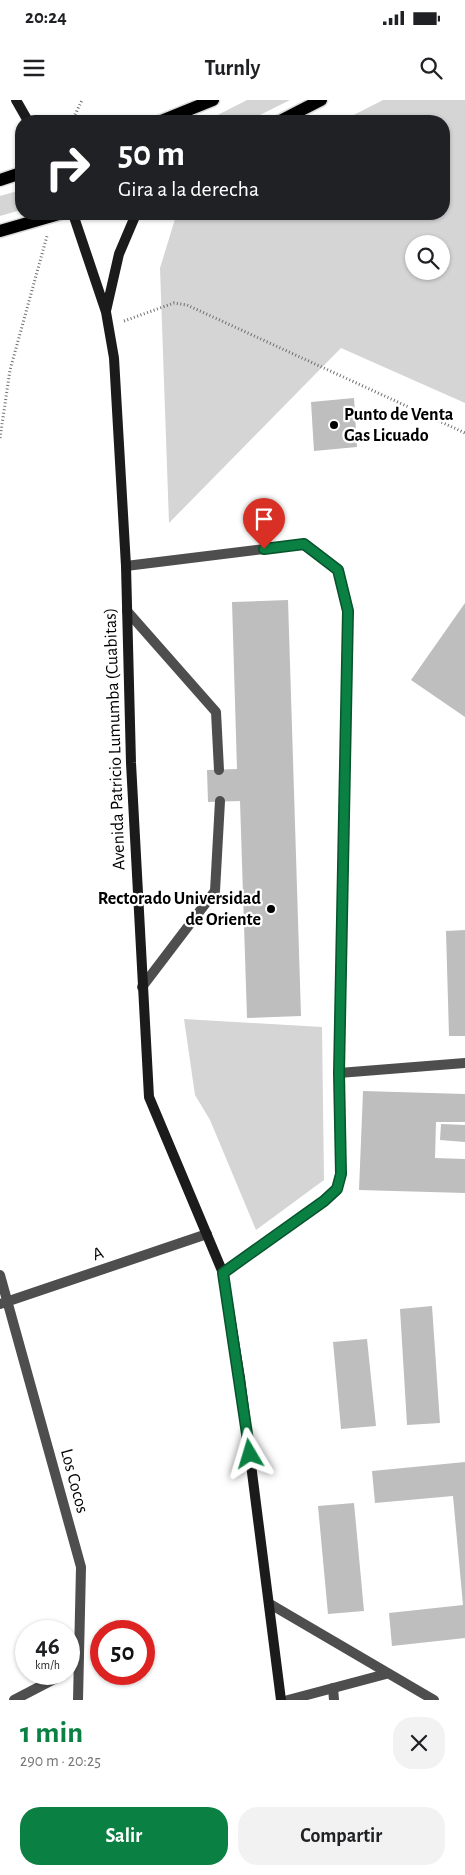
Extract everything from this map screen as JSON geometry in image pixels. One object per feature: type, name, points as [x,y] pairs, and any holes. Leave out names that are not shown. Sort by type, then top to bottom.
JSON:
[{"type":"main road","points":[[16,100],[25,115]]},
{"type":"main road","points":[[177,115],[213,100]]},
{"type":"main road","points":[[292,115],[321,100]]},
{"type":"main road","points":[[0,180],[15,175]]},
{"type":"main road","points":[[0,231],[38,220]]},
{"type":"main road","name":"Avenida Patricio Lumumba (Cuabitas)","points":[[75,220],[106,312],[114,358],[126,566],[126,611],[142,987],[149,1097],[223,1273],[240,1378],[282,1700]]},
{"type":"main road","points":[[106,312],[119,254],[133,220]]},
{"type":"street","points":[[126,566],[304,544],[338,570],[348,611],[339,1073],[341,1174],[337,1189],[324,1201],[223,1273]]},
{"type":"street","points":[[126,611],[216,712],[219,770]]},
{"type":"street","points":[[142,987],[215,891],[220,801]]},
{"type":"street","points":[[339,1073],[465,1063]]},
{"type":"street","name":"A","points":[[4,1303],[207,1234]]},
{"type":"street","name":"Los Cocos","points":[[0,1275],[4,1303],[80,1567],[80,1620]]},
{"type":"street","points":[[270,1604],[386,1674],[434,1700]]},
{"type":"street","points":[[288,1700],[386,1674]]},
{"type":"street","points":[[14,1700],[43,1685]]},
{"type":"street","name":"Los Cocos","points":[[78,1700],[79,1685]]},
{"type":"street","points":[[333,1688],[334,1700]]},
{"type":"path","points":[[75,115],[82,100]]},
{"type":"path","points":[[0,438],[10,370],[54,220]]},
{"type":"path","points":[[109,326],[174,303],[188,305],[465,434]]},
{"type":"shaded area","points":[[247,100],[290,100],[260,115],[218,115]]},
{"type":"shaded area","points":[[383,100],[465,100],[465,403],[341,348],[169,523],[160,268],[175,220],[450,220],[450,115],[354,115]]},
{"type":"shaded area","points":[[15,192],[15,212],[0,216],[0,196]]},
{"type":"shaded area","points":[[184,1019],[322,1027],[324,1180],[256,1230],[210,1120],[195,1095]]},
{"type":"building","name":"Punto de Venta Gas Licuado","points":[[354,398],[357,447],[314,451],[311,402]]},
{"type":"building","name":"Rectorado Universidad de Oriente","points":[[288,600],[301,1016],[247,1018],[240,801],[208,802],[207,770],[237,769],[232,602]]},
{"type":"building","points":[[465,603],[465,717],[411,680]]},
{"type":"building","points":[[465,930],[465,1036],[449,1036],[446,931]]},
{"type":"building","points":[[363,1091],[465,1094],[465,1122],[436,1122],[435,1158],[465,1159],[465,1193],[359,1190]]},
{"type":"building","points":[[441,1124],[465,1125],[465,1142],[440,1140]]},
{"type":"building","points":[[432,1306],[440,1423],[407,1425],[400,1309]]},
{"type":"building","points":[[367,1339],[376,1426],[341,1429],[333,1342]]},
{"type":"building","points":[[465,1462],[465,1638],[392,1646],[389,1613],[463,1605],[453,1496],[375,1503],[372,1471]]},
{"type":"building","points":[[354,1503],[364,1611],[328,1614],[318,1506]]},
{"type":"place","name":"Punto de Venta Gas Licuado","points":[[334,425]]},
{"type":"place","name":"Rectorado Universidad de Oriente","points":[[271,909]]},
{"type":"route","points":[[250,1454],[223,1273],[324,1201],[337,1189],[341,1174],[339,1073],[348,611],[338,570],[304,544],[264,549]]}]
